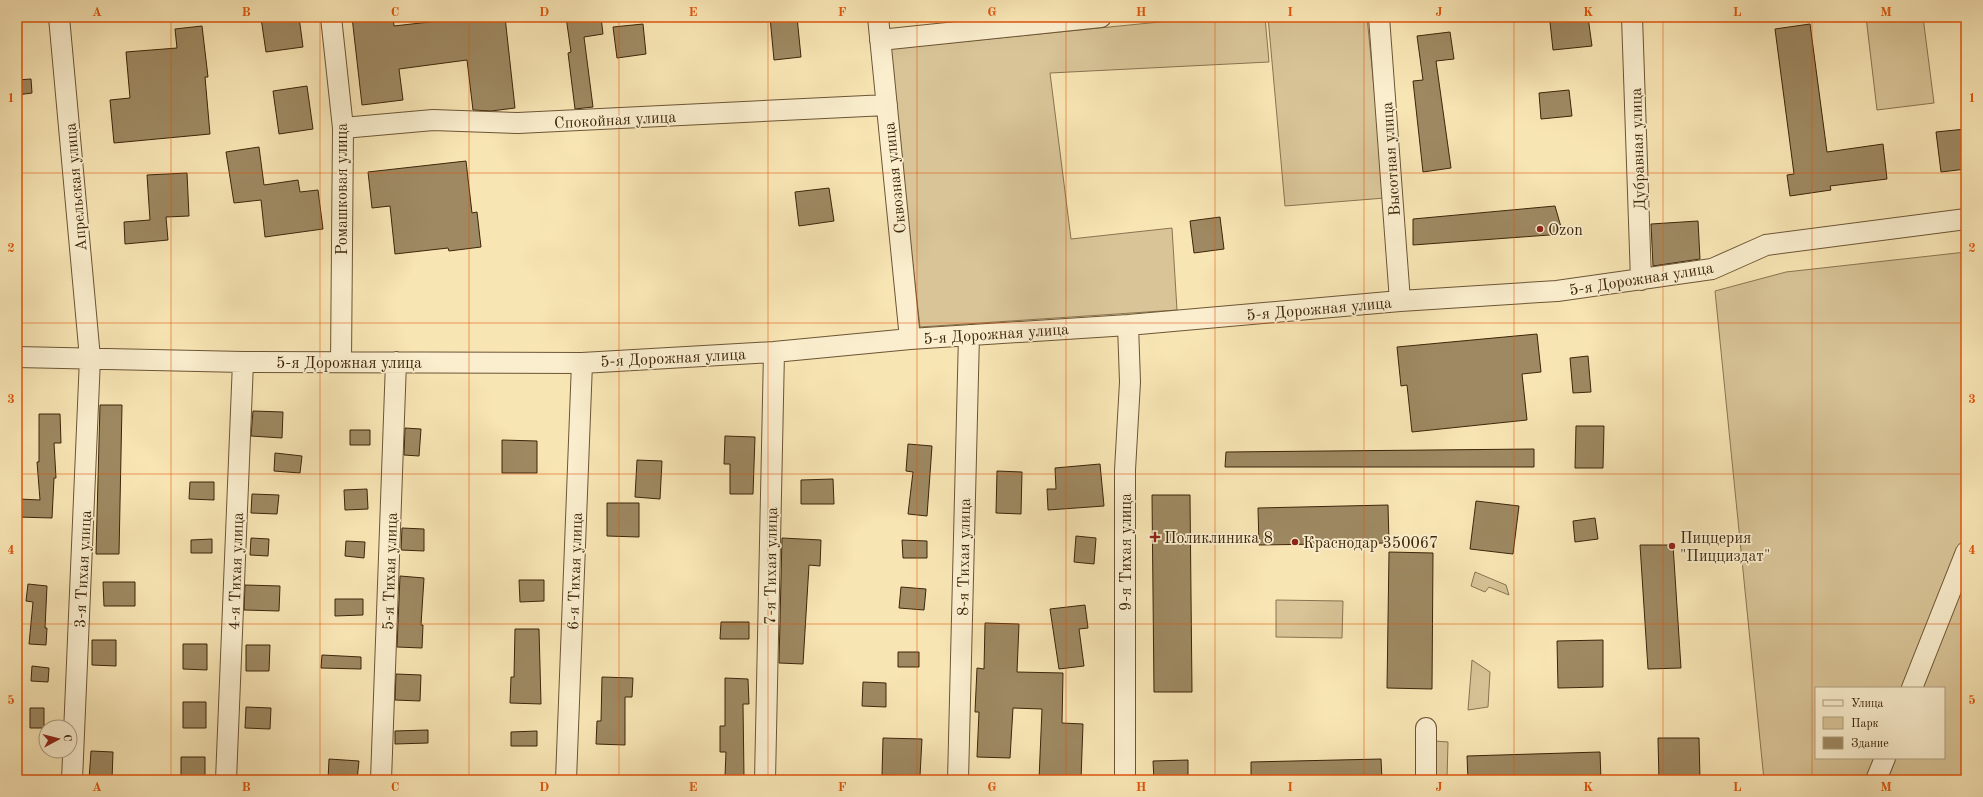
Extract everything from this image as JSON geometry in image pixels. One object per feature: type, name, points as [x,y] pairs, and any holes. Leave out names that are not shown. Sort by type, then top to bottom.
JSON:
[{"type":"street","name":"Апрельская улица","points":[[59,17],[90,358]]},
{"type":"street","name":"Ромашковая улица","points":[[331,17],[343,128],[341,362]]},
{"type":"street","name":"Сквозная улица","points":[[878,17],[910,339]]},
{"type":"street","points":[[880,40],[1101,17]]},
{"type":"street","name":"Высотная улица","points":[[1379,17],[1400,301]]},
{"type":"street","name":"Дубравная улица","points":[[1632,17],[1641,280]]},
{"type":"street","name":"Спокойная улица","points":[[343,128],[433,120],[518,123],[887,105]]},
{"type":"street","name":"5-я Дорожная улица","points":[[17,357],[243,362],[582,363],[774,352],[910,339],[1128,325],[1400,301],[1557,291],[1712,269],[1766,245],[1966,219]]},
{"type":"street","name":"9-я Тихая улица","points":[[1125,780],[1125,470],[1130,382],[1128,325]]},
{"type":"street","name":"8-я Тихая улица","points":[[958,780],[969,335]]},
{"type":"street","name":"7-я Тихая улица","points":[[766,780],[774,352]]},
{"type":"street","name":"3-я Тихая улица","points":[[72,780],[90,358]]},
{"type":"street","name":"4-я Тихая улица","points":[[226,780],[243,362]]},
{"type":"street","name":"5-я Тихая улица","points":[[381,780],[396,362]]},
{"type":"street","name":"6-я Тихая улица","points":[[566,780],[582,363]]},
{"type":"street","points":[[1912,687],[1966,552]]},
{"type":"street","points":[[1426,728],[1426,780]]},
{"type":"street","points":[[1876,780],[1885,759]]},
{"type":"green space","points":[[1210,17],[1265,17],[1269,62],[1050,73],[1071,239],[1172,228],[1177,310],[920,327],[888,49]]},
{"type":"green space","points":[[1268,17],[1367,17],[1385,198],[1285,206]]},
{"type":"green space","points":[[1866,17],[1923,17],[1934,103],[1877,110]]},
{"type":"green space","points":[[1966,252],[1966,780],[1764,780],[1715,291],[1786,272]]},
{"type":"green space","points":[[1475,572],[1506,585],[1509,595],[1489,587],[1485,592],[1471,586]]},
{"type":"green space","points":[[1276,600],[1343,601],[1342,638],[1276,637]]},
{"type":"green space","points":[[1472,660],[1490,672],[1488,707],[1468,710]]},
{"type":"green space","points":[[1435,741],[1448,742],[1447,780],[1434,780]]},
{"type":"building","points":[[299,17],[303,47],[266,52],[261,18]]},
{"type":"building","points":[[352,17],[393,17],[394,26],[474,17],[505,17],[515,108],[491,111],[473,110],[467,60],[399,69],[403,100],[362,105]]},
{"type":"building","points":[[566,17],[601,17],[603,34],[584,37],[593,107],[575,109],[568,53],[571,52]]},
{"type":"building","points":[[770,17],[797,17],[801,57],[774,60]]},
{"type":"building","points":[[1588,17],[1592,46],[1553,50],[1550,22]]},
{"type":"building","points":[[643,24],[646,54],[617,58],[613,27]]},
{"type":"building","points":[[1810,24],[1827,152],[1883,144],[1887,179],[1830,186],[1831,190],[1790,196],[1787,175],[1794,174],[1775,29]]},
{"type":"building","points":[[202,26],[208,77],[205,77],[210,134],[114,143],[110,100],[130,98],[126,52],[177,48],[175,29]]},
{"type":"building","points":[[1450,32],[1454,59],[1436,61],[1451,168],[1423,172],[1413,81],[1423,80],[1417,36]]},
{"type":"building","points":[[31,79],[32,93],[17,95],[17,80]]},
{"type":"building","points":[[307,86],[313,129],[279,134],[273,91]]},
{"type":"building","points":[[1569,90],[1572,116],[1541,119],[1539,93]]},
{"type":"building","points":[[1966,129],[1966,169],[1941,172],[1936,132]]},
{"type":"building","points":[[259,147],[264,185],[298,180],[300,192],[318,190],[323,229],[265,237],[261,200],[234,203],[226,152]]},
{"type":"building","points":[[466,161],[472,213],[477,212],[481,247],[449,251],[448,248],[395,254],[390,206],[372,208],[368,172]]},
{"type":"building","points":[[187,173],[189,216],[166,217],[168,240],[125,244],[124,222],[150,220],[147,175]]},
{"type":"building","points":[[829,188],[834,221],[799,226],[795,192]]},
{"type":"building","points":[[1555,206],[1563,234],[1413,245],[1413,219]]},
{"type":"building","points":[[1220,217],[1224,249],[1194,253],[1190,221]]},
{"type":"building","points":[[1698,221],[1700,259],[1653,266],[1651,224]]},
{"type":"building","points":[[1537,334],[1541,372],[1522,374],[1527,420],[1412,432],[1407,385],[1401,386],[1397,347]]},
{"type":"building","points":[[1588,356],[1591,392],[1573,393],[1570,358]]},
{"type":"building","points":[[100,405],[122,405],[119,554],[96,554]]},
{"type":"building","points":[[253,411],[283,412],[282,438],[251,436]]},
{"type":"building","points":[[39,414],[60,414],[61,443],[54,443],[56,478],[54,478],[52,518],[18,517],[19,499],[40,500],[37,462],[39,462]]},
{"type":"building","points":[[1576,426],[1604,426],[1603,468],[1575,468]]},
{"type":"building","points":[[405,428],[421,429],[419,456],[404,455]]},
{"type":"building","points":[[350,430],[370,430],[370,445],[350,445]]},
{"type":"building","points":[[725,436],[755,437],[753,494],[730,494],[730,464],[724,464]]},
{"type":"building","points":[[502,440],[537,441],[537,473],[502,473]]},
{"type":"building","points":[[908,444],[932,446],[927,516],[908,514],[913,472],[906,471]]},
{"type":"building","points":[[1534,449],[1534,467],[1225,467],[1226,452]]},
{"type":"building","points":[[275,453],[302,456],[300,473],[274,471]]},
{"type":"building","points":[[637,460],[662,461],[660,499],[635,497]]},
{"type":"building","points":[[1100,464],[1104,506],[1048,510],[1047,489],[1056,489],[1055,468]]},
{"type":"building","points":[[997,471],[1022,472],[1021,514],[996,513]]},
{"type":"building","points":[[833,479],[834,504],[801,504],[801,480]]},
{"type":"building","points":[[190,482],[214,482],[214,500],[189,499]]},
{"type":"building","points":[[367,489],[368,509],[345,510],[344,490]]},
{"type":"building","points":[[252,494],[279,495],[277,514],[251,513]]},
{"type":"building","points":[[1152,495],[1190,495],[1192,692],[1154,692]]},
{"type":"building","points":[[1476,501],[1519,506],[1513,554],[1470,549]]},
{"type":"building","points":[[607,503],[639,503],[639,537],[607,536]]},
{"type":"building","points":[[1388,505],[1389,543],[1259,545],[1258,508]]},
{"type":"building","points":[[1595,518],[1598,539],[1575,542],[1573,521]]},
{"type":"building","points":[[402,528],[424,529],[424,551],[401,550]]},
{"type":"building","points":[[1076,536],[1096,538],[1094,564],[1074,562]]},
{"type":"building","points":[[251,538],[269,539],[268,556],[250,555]]},
{"type":"building","points":[[782,538],[821,540],[820,566],[809,565],[803,664],[779,663]]},
{"type":"building","points":[[212,539],[212,553],[191,553],[191,540]]},
{"type":"building","points":[[902,540],[927,541],[927,558],[903,558]]},
{"type":"building","points":[[346,541],[365,542],[364,558],[345,556]]},
{"type":"building","points":[[1640,545],[1673,545],[1681,668],[1648,669]]},
{"type":"building","points":[[1389,552],[1433,553],[1432,689],[1387,688]]},
{"type":"building","points":[[400,576],[424,578],[421,625],[423,625],[422,648],[397,647]]},
{"type":"building","points":[[519,580],[544,580],[544,601],[520,602]]},
{"type":"building","points":[[103,582],[135,582],[135,606],[104,606]]},
{"type":"building","points":[[28,584],[47,586],[45,628],[47,628],[46,645],[29,644],[33,602],[26,601]]},
{"type":"building","points":[[245,585],[280,586],[279,611],[244,610]]},
{"type":"building","points":[[901,587],[926,589],[924,610],[899,608]]},
{"type":"building","points":[[335,599],[363,599],[363,615],[335,616]]},
{"type":"building","points":[[1085,605],[1088,628],[1079,629],[1084,666],[1059,669],[1050,609]]},
{"type":"building","points":[[721,622],[749,622],[749,639],[720,639]]},
{"type":"building","points":[[985,623],[1019,624],[1017,672],[1063,673],[1062,723],[1083,724],[1081,780],[1039,780],[1042,709],[1013,708],[1010,758],[977,757],[979,712],[975,712],[977,668],[984,669]]},
{"type":"building","points":[[515,629],[539,629],[541,704],[510,703],[511,677],[514,677]]},
{"type":"building","points":[[92,640],[116,640],[116,666],[92,665]]},
{"type":"building","points":[[1603,640],[1603,687],[1558,688],[1557,641]]},
{"type":"building","points":[[183,644],[207,644],[207,670],[183,669]]},
{"type":"building","points":[[246,645],[270,645],[269,671],[246,671]]},
{"type":"building","points":[[898,652],[919,652],[919,667],[898,667]]},
{"type":"building","points":[[322,655],[361,657],[361,669],[321,668]]},
{"type":"building","points":[[32,666],[49,668],[48,682],[31,681]]},
{"type":"building","points":[[396,674],[421,675],[420,701],[395,700]]},
{"type":"building","points":[[602,677],[633,678],[632,697],[625,697],[625,745],[596,744],[597,721],[601,721]]},
{"type":"building","points":[[725,678],[748,679],[749,704],[743,704],[744,777],[725,776],[726,752],[720,752],[720,726],[725,726]]},
{"type":"building","points":[[863,682],[886,683],[886,707],[862,706]]},
{"type":"building","points":[[183,702],[206,702],[206,728],[183,728]]},
{"type":"building","points":[[246,707],[271,708],[270,729],[245,728]]},
{"type":"building","points":[[30,708],[44,708],[44,719],[38,719],[38,728],[30,728]]},
{"type":"building","points":[[428,730],[428,743],[395,744],[395,731]]},
{"type":"building","points":[[537,731],[537,746],[511,746],[511,732]]},
{"type":"building","points":[[883,738],[922,739],[920,776],[882,775]]},
{"type":"building","points":[[1658,738],[1699,738],[1700,780],[1659,780]]},
{"type":"building","points":[[91,751],[113,752],[112,780],[89,780]]},
{"type":"building","points":[[1600,752],[1601,780],[1468,780],[1467,756]]},
{"type":"building","points":[[181,757],[205,757],[205,780],[181,780]]},
{"type":"building","points":[[329,759],[359,761],[357,780],[328,780]]},
{"type":"building","points":[[1381,759],[1382,780],[1251,780],[1251,762]]},
{"type":"building","points":[[1188,760],[1188,780],[1154,780],[1153,761]]},
{"type":"place","name":"Ozon","points":[[1540,229]]},
{"type":"place","name":"Поликлиника 8","points":[[1155,537]]},
{"type":"place","name":"Краснодар 350067","points":[[1295,542]]},
{"type":"place","name":"Пиццерия \"Пицциздат\"","points":[[1672,546]]}]
